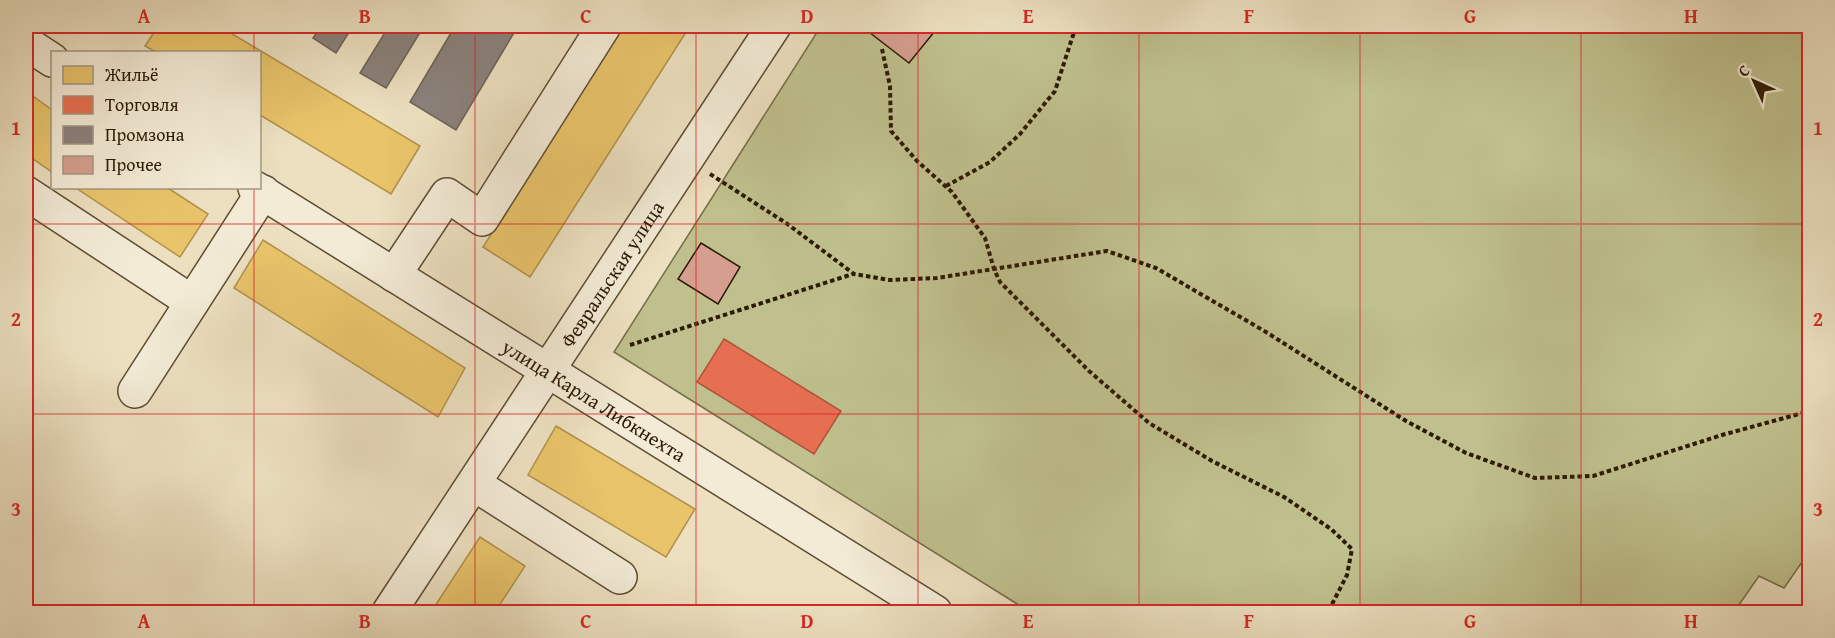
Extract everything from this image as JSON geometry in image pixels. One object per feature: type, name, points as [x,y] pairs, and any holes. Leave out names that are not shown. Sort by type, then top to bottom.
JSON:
[{"type":"street","points":[[394,275],[447,195],[482,219],[604,26]]},
{"type":"street","name":"Февральская улица","points":[[389,612],[774,26]]},
{"type":"street","points":[[26,43],[51,59]]},
{"type":"street","points":[[135,391],[259,190]]},
{"type":"street","name":"улица Карла Либкнехта","points":[[259,190],[935,612]]},
{"type":"street","points":[[26,193],[192,302]]},
{"type":"street","points":[[474,484],[620,577]]},
{"type":"path","points":[[946,186],[990,162],[1020,134],[1055,91],[1076,26]]},
{"type":"path","points":[[882,49],[890,86],[891,131],[917,161],[952,192],[985,238],[1000,282],[1089,371],[1149,423],[1212,461],[1284,497],[1331,529],[1352,549],[1347,575],[1328,612]]},
{"type":"path","points":[[687,159],[786,223],[854,274]]},
{"type":"path","points":[[630,345],[854,274],[890,279],[937,278],[1107,251],[1156,268],[1266,332],[1406,421],[1466,453],[1535,478],[1593,476],[1722,435],[1809,411]]},
{"type":"green space","points":[[821,26],[1809,26],[1809,552],[1784,588],[1759,576],[1734,612],[1030,612],[614,352]]},
{"type":"building: Жильё","points":[[158,26],[219,26],[261,51],[154,51],[145,46]]},
{"type":"building: Жильё","points":[[624,26],[690,26],[530,277],[483,247]]},
{"type":"building: Жильё","points":[[261,51],[420,146],[391,194],[261,116]]},
{"type":"building: Жильё","points":[[26,91],[51,109],[51,171],[26,154]]},
{"type":"building: Жильё","points":[[78,189],[170,189],[208,214],[180,257]]},
{"type":"building: Жильё","points":[[263,240],[465,368],[438,417],[234,288]]},
{"type":"building: Жильё","points":[[556,426],[695,509],[666,557],[528,475]]},
{"type":"building: Жильё","points":[[480,537],[525,566],[495,612],[431,612]]},
{"type":"building: Торговля","points":[[724,339],[841,411],[814,454],[697,382]]},
{"type":"building: Промзона","points":[[321,26],[353,26],[336,53],[313,38]]},
{"type":"building: Промзона","points":[[389,26],[424,26],[386,88],[360,73]]},
{"type":"building: Промзона","points":[[455,26],[518,26],[456,130],[410,102]]},
{"type":"building: Прочее","points":[[868,26],[939,26],[909,63],[865,29]]},
{"type":"building: Прочее","points":[[701,243],[740,267],[718,304],[678,279]]}]
